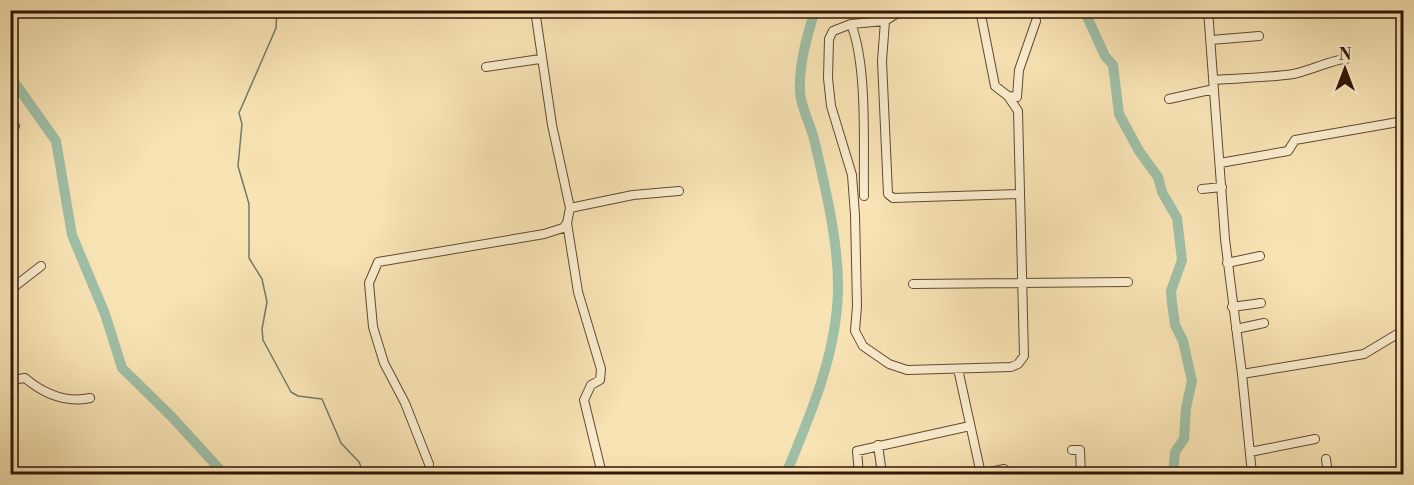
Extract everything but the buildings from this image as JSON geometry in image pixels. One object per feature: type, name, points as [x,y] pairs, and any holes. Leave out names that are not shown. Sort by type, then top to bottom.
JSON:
[{"type":"street","points":[[535,10],[540,59],[570,207],[567,224],[578,292],[600,369],[600,380],[591,385],[584,400],[602,474]]},
{"type":"street","points":[[915,10],[896,14],[885,21],[851,24],[833,31],[829,39],[828,78],[831,106],[852,175],[857,306],[855,331],[863,346],[889,364],[907,370],[1011,367],[1018,364],[1024,356],[1018,111],[1008,96]]},
{"type":"street","points":[[980,10],[993,80],[999,91],[1017,98],[1019,70],[1036,21]]},
{"type":"street","points":[[1208,10],[1227,263],[1242,374],[1252,474]]},
{"type":"street","points":[[885,21],[882,61],[888,194],[893,198],[1020,194]]},
{"type":"street","points":[[851,24],[858,41],[864,196]]},
{"type":"street","points":[[1210,40],[1259,36]]},
{"type":"street","points":[[486,67],[540,59]]},
{"type":"street","points":[[1213,80],[1294,74],[1346,59]]},
{"type":"street","points":[[1169,99],[1214,89]]},
{"type":"street","points":[[1220,163],[1288,151],[1295,140],[1404,121]]},
{"type":"street","points":[[1202,189],[1222,187]]},
{"type":"street","points":[[570,207],[633,195],[679,191]]},
{"type":"street","points":[[429,464],[405,403],[384,363],[378,345],[373,327],[369,283],[373,269],[378,262],[544,234],[563,228],[567,224]]},
{"type":"street","points":[[1227,263],[1260,256]]},
{"type":"street","points":[[10,290],[41,266]]},
{"type":"street","points":[[914,284],[1023,285],[1128,282]]},
{"type":"street","points":[[1233,307],[1261,303]]},
{"type":"street","points":[[1236,329],[1264,323]]},
{"type":"street","points":[[1242,374],[1364,354],[1404,330]]},
{"type":"street","points":[[958,369],[981,474],[1004,470]]},
{"type":"street","points":[[10,380],[25,378],[58,398],[76,401],[90,398]]},
{"type":"street","points":[[860,474],[857,451],[970,426]]},
{"type":"street","points":[[1250,452],[1314,439]]},
{"type":"street","points":[[878,445],[882,474]]},
{"type":"street","points":[[1072,450],[1080,450],[1081,474]]},
{"type":"street","points":[[1326,459],[1328,474]]},
{"type":"waterway","points":[[277,10],[276,28],[239,113],[242,124],[238,166],[249,204],[249,258],[262,279],[267,302],[262,329],[263,340],[291,392],[298,396],[322,399],[341,443],[359,462],[364,474]]},
{"type":"waterway","points":[[786,474],[827,362],[838,292],[838,273],[830,215],[814,139],[800,97],[802,60],[815,10]]},
{"type":"waterway","points":[[1084,10],[1105,56],[1113,65],[1119,114],[1139,151],[1158,177],[1162,192],[1177,218],[1182,260],[1171,291],[1172,303],[1175,325],[1183,341],[1192,381],[1186,408],[1184,439],[1175,452],[1173,474]]},
{"type":"waterway","points":[[10,76],[56,141],[72,235],[105,314],[122,368],[172,417],[224,474]]}]
